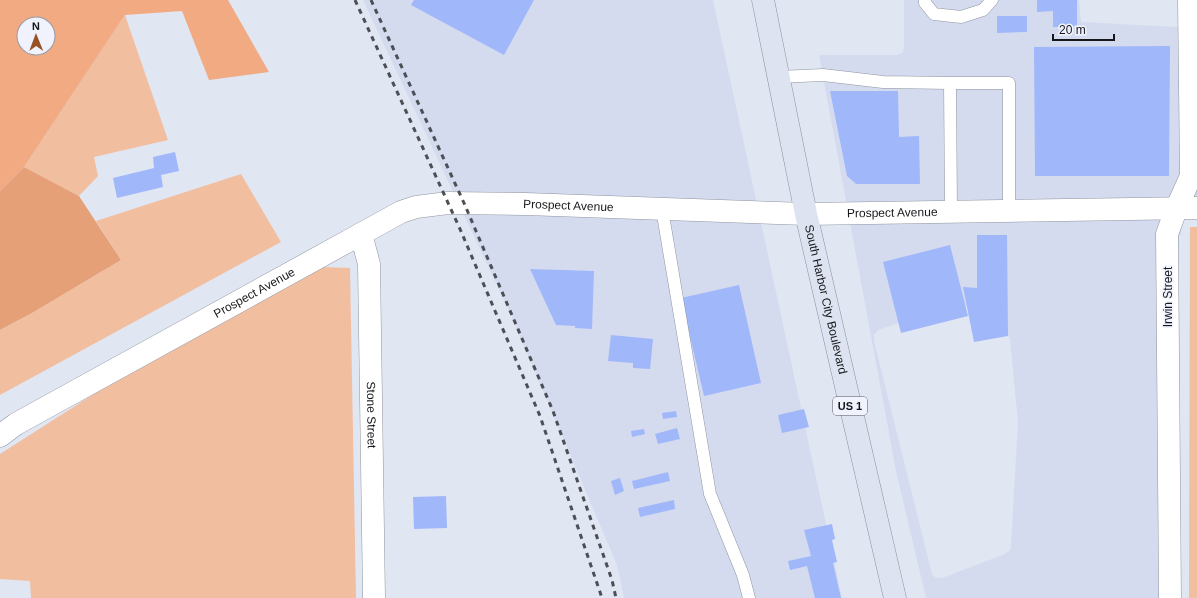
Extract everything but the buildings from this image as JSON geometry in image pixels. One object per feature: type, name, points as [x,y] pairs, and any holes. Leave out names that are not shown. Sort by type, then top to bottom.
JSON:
[{"type":"main road","name":"South Harbor City Boulevard","points":[[763,0],[806,214],[894,598]]},
{"type":"street","name":"Irwin Street","points":[[1170,598],[1167,234],[1187,208],[1191,176],[1189,0]]},
{"type":"street","name":"Prospect Avenue","points":[[0,436],[16,424],[361,234],[416,207],[448,203],[526,204],[806,214],[1187,208]]},
{"type":"street","name":"Stone Street","points":[[361,234],[369,264],[374,598]]},
{"type":"lane","points":[[925,0],[925,3],[934,14],[961,17],[983,10],[992,0]]},
{"type":"lane","points":[[778,77],[823,75],[883,82],[1009,83],[1009,210]]},
{"type":"lane","points":[[950,83],[951,211]]},
{"type":"lane","points":[[662,209],[710,494],[743,575],[749,598]]},
{"type":"shaded area","points":[[0,0],[228,0],[269,72],[209,80],[182,11],[125,15],[24,167],[0,191]]},
{"type":"shaded area","points":[[363,0],[713,0],[842,598],[624,598],[617,565],[510,313]]},
{"type":"shaded area","points":[[904,0],[1079,0],[1081,22],[1197,28],[1197,217],[1187,217],[1181,223],[1181,235],[1179,236],[1180,598],[926,598],[896,471],[819,55],[898,55],[903,52]],"holes":[[[969,306],[1010,339],[1018,422],[1010,550],[1005,554],[942,578],[936,578],[932,574],[874,341],[874,335],[878,330],[899,323]]]},
{"type":"shaded area","points":[[125,15],[168,140],[94,157],[98,176],[79,196],[24,167]]},
{"type":"shaded area","points":[[24,167],[79,196],[121,260],[32,313],[0,330],[0,191]]},
{"type":"shaded area","points":[[241,174],[281,242],[0,395],[0,330],[32,313],[121,260],[96,221]]},
{"type":"shaded area","points":[[1190,227],[1197,227],[1197,598],[1189,598]]},
{"type":"shaded area","points":[[324,267],[350,268],[356,598],[31,598],[30,581],[0,579],[0,454],[97,392]]},
{"type":"railway","points":[[355,0],[460,229],[540,416],[602,598]]},
{"type":"railway","points":[[371,0],[464,203],[553,411],[612,580],[616,598]]}]
